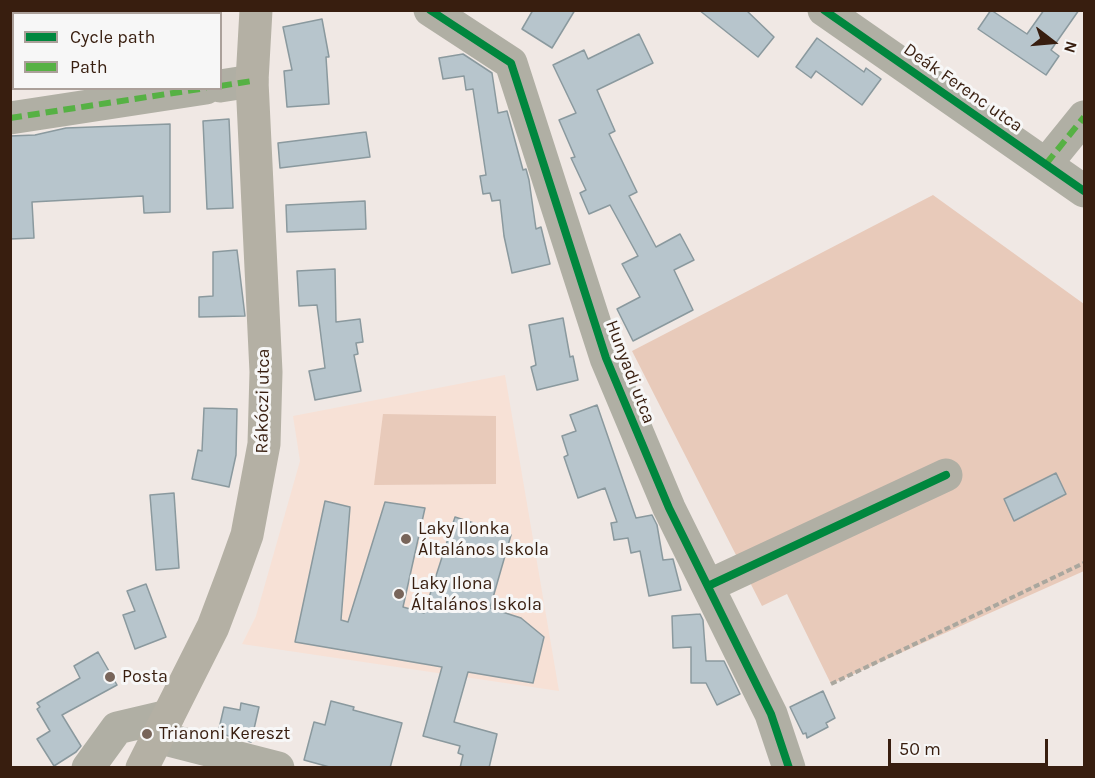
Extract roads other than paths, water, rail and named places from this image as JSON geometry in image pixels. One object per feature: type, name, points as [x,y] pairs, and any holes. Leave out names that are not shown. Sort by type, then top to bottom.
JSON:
[{"type":"main road","name":"Rákóczi utca","points":[[142,768],[213,627],[233,574],[247,535],[264,444],[266,372],[252,81],[256,10]]},
{"type":"street","name":"Hunyadi utca","points":[[430,10],[511,63],[606,358],[669,508],[771,714],[789,768]]},
{"type":"street","name":"Deák Ferenc utca","points":[[824,10],[1084,191]]},
{"type":"street","points":[[222,86],[252,81]]},
{"type":"street","points":[[10,118],[193,90]]},
{"type":"street","points":[[1046,164],[1084,117]]},
{"type":"street","points":[[708,586],[946,475]]},
{"type":"street","points":[[88,768],[117,728],[163,727],[278,768]]},
{"type":"place","name":"Laky Ilonka Általános Iskola","points":[[406,539]]},
{"type":"place","name":"Laky Ilona Általános Iskola","points":[[399,594]]},
{"type":"place","name":"Posta","points":[[110,677]]},
{"type":"place","name":"Trianoni Kereszt","points":[[147,734]]}]
